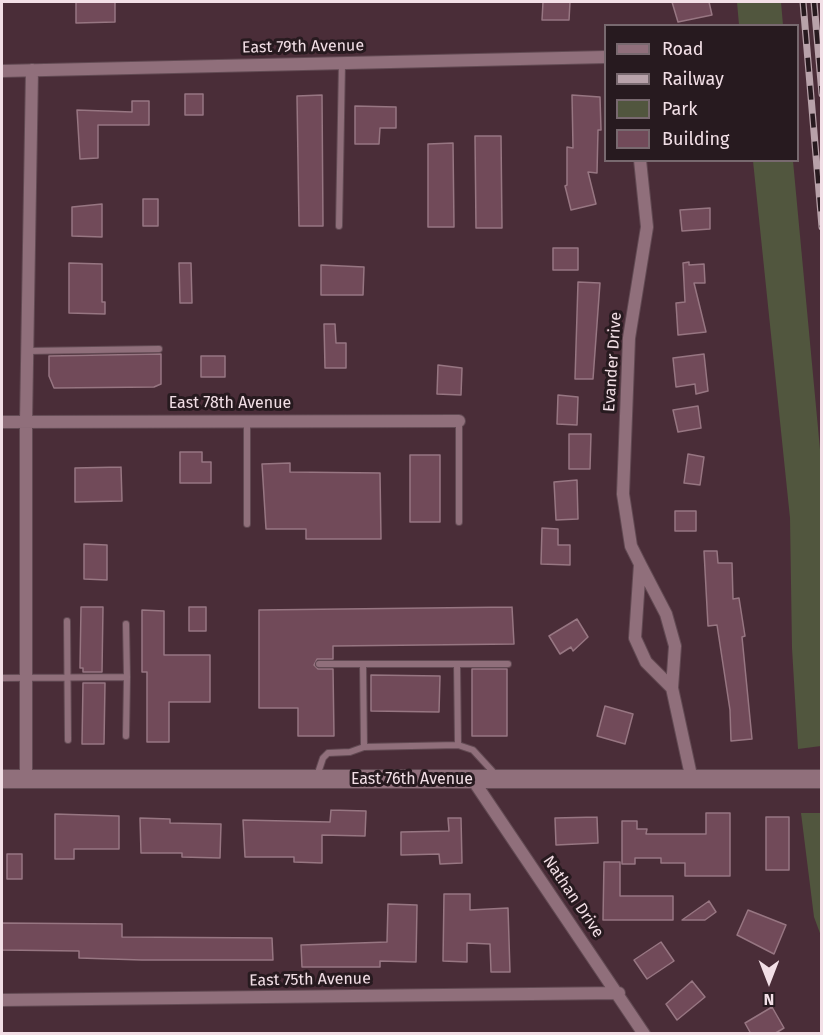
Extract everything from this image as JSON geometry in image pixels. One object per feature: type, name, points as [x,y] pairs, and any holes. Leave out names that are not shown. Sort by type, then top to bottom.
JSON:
[{"type":"street","name":"East 79th Avenue","points":[[2,71],[604,57]]},
{"type":"street","points":[[26,779],[24,679],[26,422],[32,70]]},
{"type":"street","name":"Evander Drive","points":[[640,162],[647,227],[628,339],[623,494],[631,546],[669,625],[675,646],[672,688],[692,780]]},
{"type":"street","name":"East 78th Avenue","points":[[2,422],[247,420],[459,422]]},
{"type":"street","name":"Evander Drive","points":[[640,564],[635,638],[646,662],[672,688]]},
{"type":"street","name":"East 76th Avenue","points":[[2,779],[822,779]]},
{"type":"street","name":"Nathan Drive","points":[[473,780],[619,993],[644,1034]]},
{"type":"street","name":"East 75th Avenue","points":[[2,1000],[619,993]]},
{"type":"lane","points":[[339,226],[342,63]]},
{"type":"lane","points":[[27,351],[159,349]]},
{"type":"lane","points":[[247,420],[247,524]]},
{"type":"lane","points":[[459,422],[459,522]]},
{"type":"lane","points":[[67,621],[69,740]]},
{"type":"lane","points":[[126,624],[126,736]]},
{"type":"lane","points":[[319,664],[508,664]]},
{"type":"lane","points":[[363,664],[364,747]]},
{"type":"lane","points":[[457,664],[458,745]]},
{"type":"lane","points":[[2,678],[127,677]]},
{"type":"lane","points":[[316,779],[325,755],[364,747],[458,745],[473,750],[500,780]]},
{"type":"green space","points":[[737,2],[781,2],[783,24],[739,24]]},
{"type":"green space","points":[[753,162],[793,162],[821,460],[821,746],[798,749],[792,648],[790,518]]},
{"type":"green space","points":[[801,813],[821,813],[821,936],[814,917]]},
{"type":"building","points":[[76,2],[115,2],[115,22],[76,23]]},
{"type":"building","points":[[543,2],[570,2],[569,20],[542,20]]},
{"type":"building","points":[[672,2],[709,2],[712,15],[678,22]]},
{"type":"building","points":[[185,94],[203,94],[203,115],[185,115]]},
{"type":"building","points":[[322,95],[323,226],[299,226],[297,96]]},
{"type":"building","points":[[572,95],[600,97],[601,130],[598,130],[597,173],[588,172],[596,204],[571,210],[565,186],[567,185],[567,147],[573,148]]},
{"type":"building","points":[[132,101],[149,101],[149,125],[98,125],[98,158],[80,159],[77,110],[132,112]]},
{"type":"building","points":[[355,106],[396,107],[396,128],[380,128],[379,144],[355,144]]},
{"type":"building","points":[[475,136],[501,136],[502,228],[476,228]]},
{"type":"building","points":[[453,143],[454,227],[428,227],[428,144]]},
{"type":"building","points":[[143,199],[158,199],[158,226],[143,226]]},
{"type":"building","points":[[102,204],[102,237],[72,236],[72,207]]},
{"type":"building","points":[[710,208],[710,229],[682,231],[680,210]]},
{"type":"building","points":[[553,248],[578,248],[578,270],[553,270]]},
{"type":"building","points":[[689,262],[689,265],[704,264],[705,283],[694,283],[706,332],[678,335],[676,303],[685,302],[683,263]]},
{"type":"building","points":[[69,263],[102,264],[102,302],[105,302],[105,314],[69,313]]},
{"type":"building","points":[[179,263],[191,263],[192,303],[180,303]]},
{"type":"building","points":[[321,265],[364,267],[363,295],[321,295]]},
{"type":"building","points":[[578,282],[600,283],[593,379],[575,379]]},
{"type":"building","points":[[324,324],[335,324],[336,343],[346,343],[346,368],[325,368]]},
{"type":"building","points":[[161,354],[161,384],[154,387],[54,388],[49,376],[49,356]]},
{"type":"building","points":[[704,354],[708,391],[696,394],[695,384],[676,387],[673,358]]},
{"type":"building","points":[[201,356],[225,356],[225,377],[201,377]]},
{"type":"building","points":[[438,365],[462,368],[461,395],[437,394]]},
{"type":"building","points":[[558,395],[578,397],[577,425],[557,424]]},
{"type":"building","points":[[698,406],[701,428],[678,432],[673,410]]},
{"type":"building","points":[[569,434],[591,434],[590,469],[569,469]]},
{"type":"building","points":[[180,452],[202,452],[202,462],[211,462],[211,483],[180,483]]},
{"type":"building","points":[[688,454],[704,457],[700,485],[684,483]]},
{"type":"building","points":[[410,455],[440,455],[440,522],[410,522]]},
{"type":"building","points":[[290,463],[290,472],[380,473],[381,539],[306,539],[306,529],[266,529],[262,464]]},
{"type":"building","points":[[121,467],[122,501],[75,502],[75,468]]},
{"type":"building","points":[[577,480],[578,519],[556,520],[554,482]]},
{"type":"building","points":[[675,511],[696,511],[696,531],[675,531]]},
{"type":"building","points":[[542,528],[558,529],[558,545],[570,545],[570,565],[541,564]]},
{"type":"building","points":[[84,544],[107,545],[107,580],[84,579]]},
{"type":"building","points":[[704,551],[717,551],[718,563],[732,563],[733,599],[739,598],[745,636],[742,637],[752,739],[731,741],[730,710],[717,625],[708,626]]},
{"type":"building","points":[[81,607],[103,607],[102,672],[83,672],[83,668],[80,668]]},
{"type":"building","points":[[189,607],[206,607],[206,631],[189,631]]},
{"type":"building","points":[[512,607],[514,644],[333,646],[333,659],[317,659],[314,665],[318,669],[333,669],[334,736],[298,736],[298,708],[259,708],[259,610]]},
{"type":"building","points":[[142,610],[164,611],[164,655],[210,655],[210,702],[169,702],[169,742],[147,742],[147,672],[142,672]]},
{"type":"building","points":[[577,619],[588,637],[573,651],[571,647],[560,654],[549,636]]},
{"type":"building","points":[[472,669],[507,669],[507,736],[472,736]]},
{"type":"building","points":[[371,675],[440,676],[439,712],[371,711]]},
{"type":"building","points":[[83,683],[105,683],[104,744],[82,744]]},
{"type":"building","points":[[605,706],[633,714],[625,744],[597,736]]},
{"type":"building","points":[[331,810],[366,811],[365,836],[322,835],[322,863],[294,862],[294,857],[245,857],[243,820],[330,822]]},
{"type":"building","points":[[706,813],[730,813],[730,876],[685,876],[685,863],[661,863],[661,858],[635,858],[635,864],[622,864],[622,821],[637,821],[637,829],[647,829],[646,834],[706,834]]},
{"type":"building","points":[[55,814],[119,816],[119,849],[74,849],[74,859],[55,859]]},
{"type":"building","points":[[597,817],[598,843],[556,845],[555,818]]},
{"type":"building","points":[[766,817],[789,817],[789,870],[766,870]]},
{"type":"building","points":[[140,818],[170,819],[170,823],[221,824],[220,858],[182,857],[182,853],[141,853]]},
{"type":"building","points":[[448,818],[461,818],[462,863],[440,864],[439,854],[401,855],[401,832],[449,831]]},
{"type":"building","points":[[7,854],[22,854],[22,879],[7,879]]},
{"type":"building","points":[[604,862],[620,862],[620,896],[673,896],[673,920],[603,920]]},
{"type":"building","points":[[444,894],[470,894],[470,910],[508,908],[510,972],[491,972],[490,944],[467,943],[467,962],[443,961]]},
{"type":"building","points":[[709,901],[716,912],[705,920],[682,920]]},
{"type":"building","points":[[388,904],[417,905],[416,962],[380,961],[380,967],[302,967],[301,945],[387,942]]},
{"type":"building","points":[[748,910],[786,925],[774,954],[737,935]]},
{"type":"building","points":[[2,923],[122,924],[122,937],[272,938],[273,960],[79,958],[79,951],[2,950]]},
{"type":"building","points":[[661,942],[674,961],[647,979],[634,960]]},
{"type":"building","points":[[692,981],[705,997],[677,1020],[666,1004]]},
{"type":"building","points":[[772,1007],[784,1028],[774,1034],[751,1034],[745,1023]]},
{"type":"railway","points":[[803,2],[822,227]]},
{"type":"railway","points":[[814,2],[822,94]]}]
